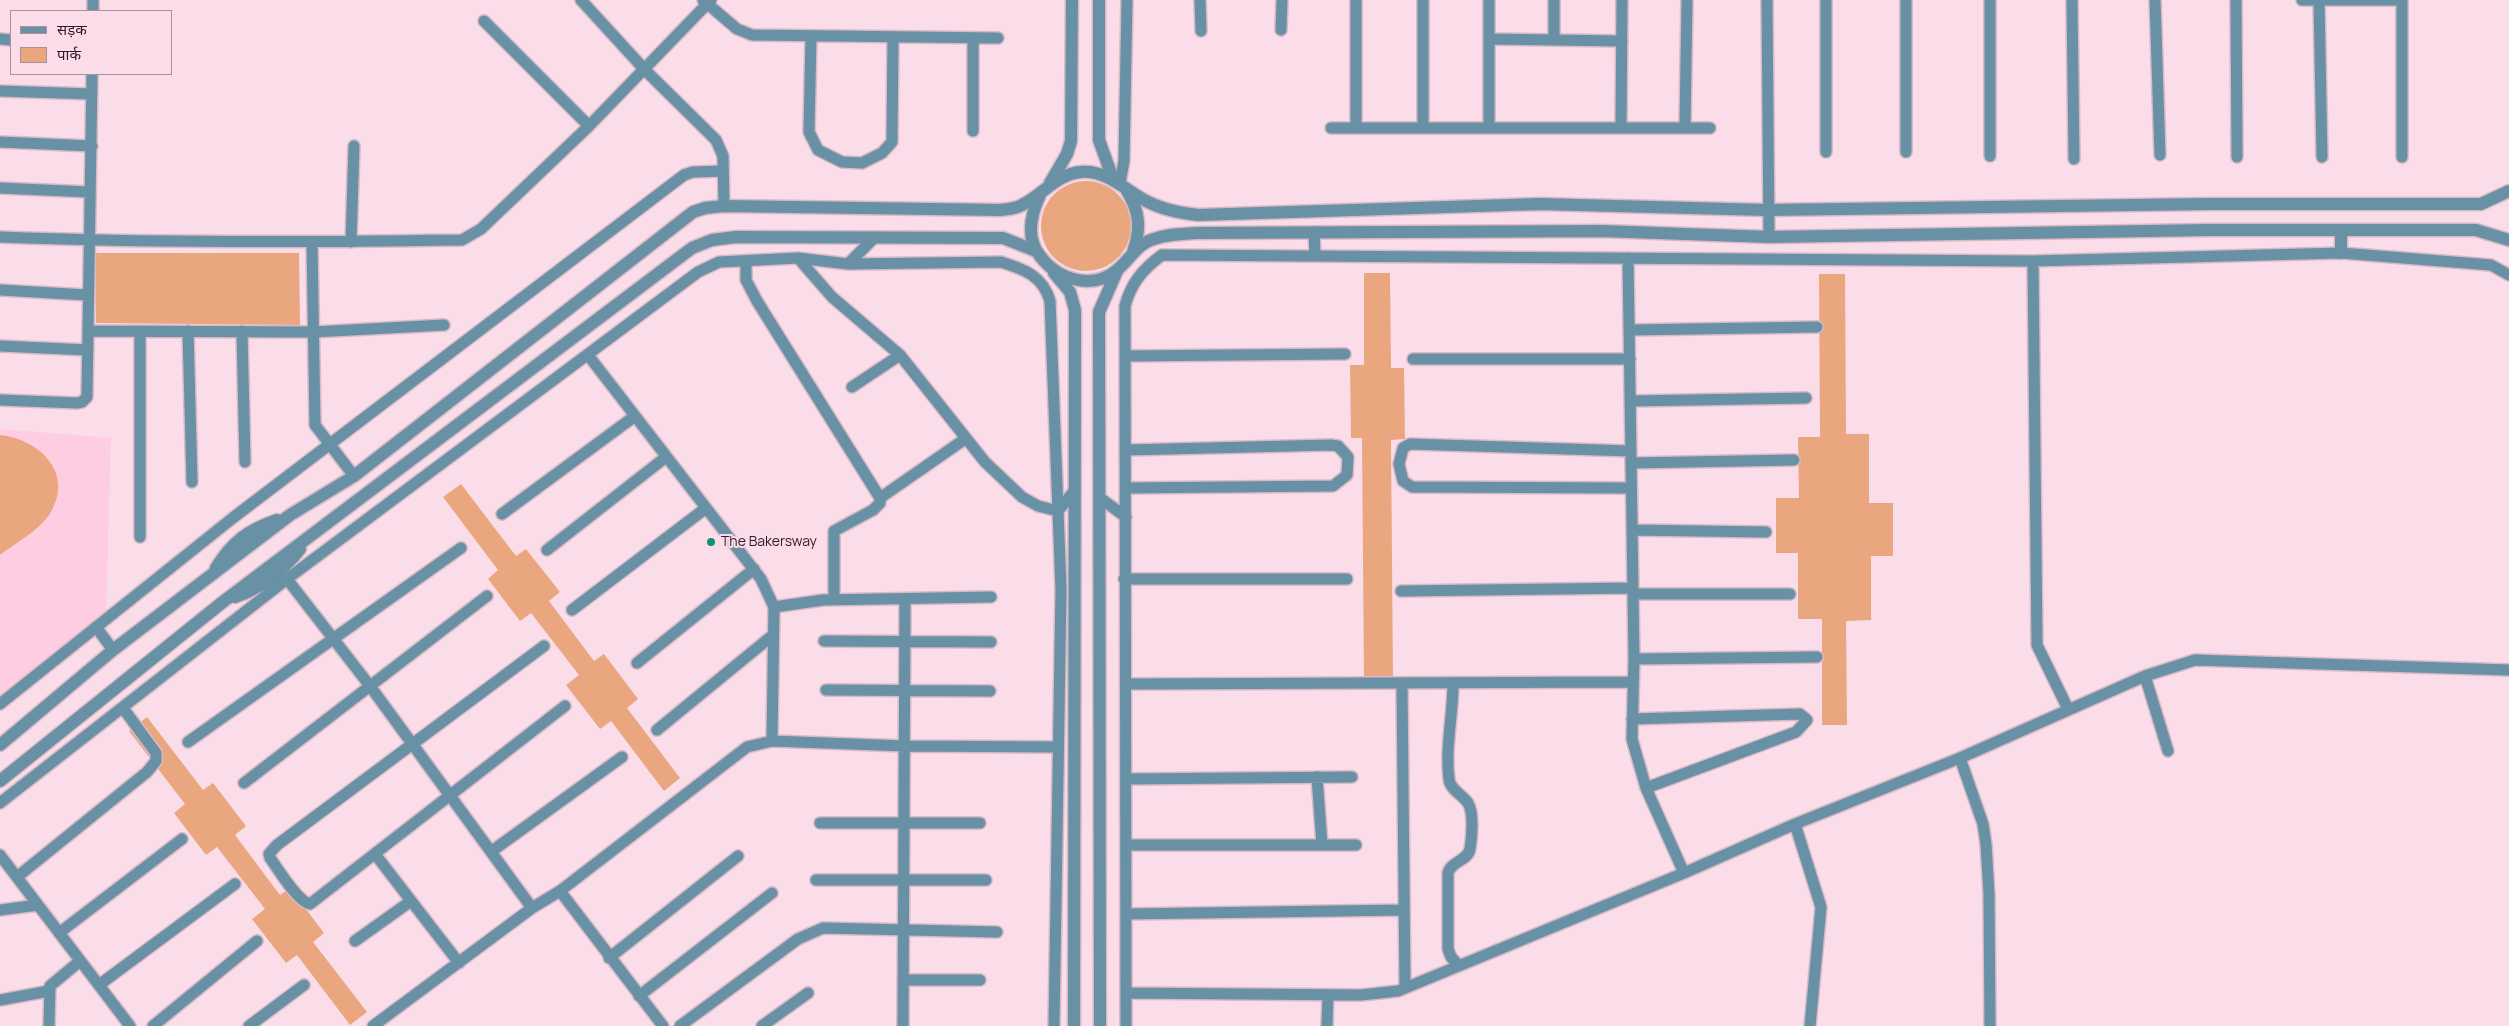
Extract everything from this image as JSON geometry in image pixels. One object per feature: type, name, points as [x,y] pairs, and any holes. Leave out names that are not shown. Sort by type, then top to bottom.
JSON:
[{"type":"street","points":[[581,0],[645,70],[716,140],[723,156],[724,206]]},
{"type":"street","points":[[1072,0],[1070,142],[1067,154],[1032,212],[1030,232],[1036,251],[1070,292],[1076,310],[1074,1026]]},
{"type":"street","points":[[1120,184],[1124,161],[1127,0]]},
{"type":"street","points":[[1200,0],[1201,31]]},
{"type":"street","points":[[1281,30],[1282,0]]},
{"type":"street","points":[[1356,0],[1356,128]]},
{"type":"street","points":[[1423,128],[1424,0]]},
{"type":"street","points":[[1489,0],[1489,128]]},
{"type":"street","points":[[1554,0],[1554,40]]},
{"type":"street","points":[[1621,128],[1622,0]]},
{"type":"street","points":[[1685,128],[1687,0]]},
{"type":"street","points":[[1767,0],[1767,210],[1769,238]]},
{"type":"street","points":[[1826,0],[1826,152]]},
{"type":"street","points":[[1906,0],[1906,152]]},
{"type":"street","points":[[1990,0],[1990,156]]},
{"type":"street","points":[[2072,0],[2074,159]]},
{"type":"street","points":[[2155,0],[2160,155]]},
{"type":"street","points":[[2236,0],[2237,156]]},
{"type":"street","points":[[2302,0],[2402,0],[2402,157]]},
{"type":"street","points":[[2319,0],[2322,157]]},
{"type":"street","points":[[0,237],[90,241],[351,242],[462,240],[472,236],[589,126],[645,70],[707,1],[737,29],[752,35],[998,38]]},
{"type":"street","points":[[1100,1],[1099,140],[1120,184],[1139,217],[1139,235],[1133,252]]},
{"type":"street","points":[[484,21],[589,126]]},
{"type":"street","points":[[811,36],[809,132],[818,150],[842,162],[853,164],[862,163],[875,157],[886,150],[892,142],[893,37]]},
{"type":"street","points":[[972,38],[974,130]]},
{"type":"street","points":[[1489,39],[1622,41]]},
{"type":"street","points":[[0,400],[82,402],[87,396],[87,295],[90,241],[89,192],[92,146],[92,75]]},
{"type":"street","points":[[0,91],[92,94]]},
{"type":"street","points":[[1331,128],[1710,128]]},
{"type":"street","points":[[0,142],[92,146]]},
{"type":"street","points":[[351,242],[354,146]]},
{"type":"street","points":[[0,704],[234,517],[684,175],[692,172],[724,171]]},
{"type":"street","points":[[0,745],[113,650],[212,574],[228,548],[255,527],[290,515],[354,476],[693,212],[705,208],[724,206],[1000,210],[1020,207],[1064,176],[1082,172],[1100,174],[1148,202],[1172,212],[1198,215],[1540,204],[1767,210],[2209,204],[2482,204],[2509,191]]},
{"type":"street","points":[[0,188],[89,192]]},
{"type":"street","points":[[1100,1026],[1099,312],[1116,271],[1133,252],[1150,240],[1196,233],[1314,232],[1594,231],[1769,238],[2199,230],[2476,230],[2509,240]]},
{"type":"street","points":[[2341,230],[2341,253]]},
{"type":"street","points":[[1314,232],[1315,255]]},
{"type":"street","points":[[0,781],[224,602],[692,248],[712,240],[736,237],[1003,238],[1036,251]]},
{"type":"street","points":[[848,264],[875,237]]},
{"type":"street","points":[[312,242],[315,425],[354,476]]},
{"type":"street","points":[[1126,1026],[1127,684],[1124,579],[1126,517],[1126,306],[1128,294],[1146,266],[1162,255],[2033,261],[2341,253],[2491,265],[2509,275]]},
{"type":"street","points":[[798,258],[832,297],[900,355],[985,462],[1022,497],[1038,506],[1058,510]]},
{"type":"street","points":[[0,804],[287,578],[698,272],[719,262],[798,258],[848,264],[1001,262],[1024,269],[1037,277],[1046,288],[1051,310],[1061,589],[1054,1026]]},
{"type":"street","points":[[1628,258],[1634,659],[1632,740],[1646,788],[1684,873]]},
{"type":"street","points":[[746,261],[746,280],[757,301],[880,498],[880,503],[873,510],[834,531],[834,600]]},
{"type":"street","points":[[2033,261],[2037,645],[2068,709]]},
{"type":"street","points":[[1048,266],[1064,276],[1082,281],[1100,279],[1116,271]]},
{"type":"street","points":[[0,290],[87,295]]},
{"type":"street","points":[[88,331],[313,332],[444,325]]},
{"type":"street","points":[[1629,330],[1816,327]]},
{"type":"street","points":[[140,331],[140,537]]},
{"type":"street","points":[[188,331],[192,482]]},
{"type":"street","points":[[242,331],[245,462]]},
{"type":"street","points":[[0,346],[88,350]]},
{"type":"street","points":[[1126,356],[1345,354]]},
{"type":"street","points":[[588,355],[761,579],[774,607],[772,635],[772,741]]},
{"type":"street","points":[[852,387],[900,355]]},
{"type":"street","points":[[1413,359],[1630,359]]},
{"type":"street","points":[[1630,401],[1806,398]]},
{"type":"street","points":[[502,514],[635,416]]},
{"type":"street","points":[[880,498],[965,439]]},
{"type":"street","points":[[1631,451],[1410,444],[1403,448],[1399,464],[1403,481],[1412,487],[1631,488]]},
{"type":"street","points":[[1126,450],[1331,445],[1338,446],[1348,457],[1347,475],[1333,486],[1126,488]]},
{"type":"street","points":[[546,550],[666,457]]},
{"type":"street","points":[[1631,463],[1794,460]]},
{"type":"street","points":[[1058,510],[1075,490]]},
{"type":"street","points":[[1100,498],[1126,517]]},
{"type":"street","points":[[572,610],[706,508]]},
{"type":"street","points":[[1632,530],[1766,532]]},
{"type":"street","points":[[188,742],[461,548]]},
{"type":"street","points":[[637,663],[754,569]]},
{"type":"street","points":[[287,578],[370,686],[532,908]]},
{"type":"street","points":[[1124,579],[1347,579]]},
{"type":"street","points":[[1401,591],[1633,591],[1790,594]]},
{"type":"street","points":[[244,783],[487,596]]},
{"type":"street","points":[[774,607],[834,600],[991,597]]},
{"type":"street","points":[[904,1026],[902,823],[905,746],[903,690],[905,599]]},
{"type":"street","points":[[96,627],[113,650]]},
{"type":"street","points":[[657,730],[772,635]]},
{"type":"street","points":[[824,641],[990,642]]},
{"type":"street","points":[[544,646],[277,845],[269,854],[270,858],[298,895],[305,903],[310,904],[565,706]]},
{"type":"street","points":[[1634,659],[1817,657]]},
{"type":"street","points":[[1127,993],[1361,996],[1405,988],[1684,873],[1795,824],[1960,758],[2146,676],[2195,660],[2215,659],[2415,668],[2509,670]]},
{"type":"street","points":[[2146,676],[2168,751]]},
{"type":"street","points":[[1127,684],[1633,682]]},
{"type":"street","points":[[1402,683],[1405,988]]},
{"type":"street","points":[[1453,683],[1453,711],[1447,752],[1449,782],[1469,804],[1471,811],[1470,851],[1465,858],[1452,865],[1448,873],[1448,949],[1451,957],[1459,966]]},
{"type":"street","points":[[826,690],[990,691]]},
{"type":"street","points":[[17,877],[125,790],[156,761],[156,753],[123,708]]},
{"type":"street","points":[[1632,719],[1800,714],[1806,720],[1796,732],[1646,788]]},
{"type":"street","points":[[373,1026],[436,977],[459,963],[532,908],[560,891],[735,753],[747,746],[772,741],[905,746],[1057,746]]},
{"type":"street","points":[[492,851],[622,757]]},
{"type":"street","points":[[1960,758],[1983,824],[1986,844],[1990,1026]]},
{"type":"street","points":[[1317,777],[1322,845]]},
{"type":"street","points":[[1126,779],[1352,777]]},
{"type":"street","points":[[820,823],[980,823]]},
{"type":"street","points":[[1795,824],[1821,907],[1810,1026]]},
{"type":"street","points":[[60,933],[182,839]]},
{"type":"street","points":[[1126,845],[1356,846]]},
{"type":"street","points":[[375,854],[459,963]]},
{"type":"street","points":[[0,855],[130,1026]]},
{"type":"street","points":[[609,958],[738,856]]},
{"type":"street","points":[[816,880],[986,880]]},
{"type":"street","points":[[99,985],[235,884]]},
{"type":"street","points":[[560,891],[662,1026]]},
{"type":"street","points":[[639,996],[772,893]]},
{"type":"street","points":[[355,941],[411,901]]},
{"type":"street","points":[[0,910],[38,905]]},
{"type":"street","points":[[1126,914],[1403,910]]},
{"type":"street","points":[[680,1026],[798,939],[823,928],[997,932]]},
{"type":"street","points":[[153,1026],[257,941]]},
{"type":"street","points":[[49,1026],[49,991],[54,982],[80,961]]},
{"type":"street","points":[[904,980],[980,980]]},
{"type":"street","points":[[250,1026],[304,985]]},
{"type":"street","points":[[0,1000],[49,991]]},
{"type":"street","points":[[762,1026],[808,993]]},
{"type":"street","points":[[1327,1026],[1328,995]]},
{"type":"shaded area","points":[[0,429],[111,438],[106,611],[0,695]]},
{"type":"green space","points":[[1086,181],[1103,185],[1118,194],[1127,209],[1131,226],[1127,243],[1118,258],[1103,267],[1086,271],[1069,267],[1054,258],[1045,243],[1041,226],[1045,209],[1054,194],[1069,185]]},
{"type":"green space","points":[[95,253],[299,253],[300,325],[96,323]]},
{"type":"green space","points":[[1364,273],[1390,273],[1391,368],[1404,368],[1405,439],[1391,440],[1393,681],[1364,681],[1362,438],[1351,438],[1350,365],[1364,365]]},
{"type":"green space","points":[[1819,274],[1845,274],[1846,434],[1869,434],[1869,503],[1893,503],[1893,556],[1871,556],[1871,620],[1846,621],[1847,725],[1822,725],[1822,619],[1798,619],[1798,553],[1776,553],[1776,498],[1799,498],[1798,437],[1820,437]]},
{"type":"green space","points":[[0,435],[27,443],[39,450],[55,470],[58,482],[57,496],[48,517],[29,535],[0,555]]},
{"type":"green space","points":[[461,484],[516,556],[526,549],[560,592],[549,601],[594,661],[604,654],[638,699],[627,708],[680,778],[664,791],[611,721],[600,729],[566,685],[579,675],[531,613],[520,621],[488,579],[498,570],[443,497]]},
{"type":"green space","points":[[147,717],[203,790],[213,783],[246,826],[235,835],[280,895],[290,888],[324,933],[313,942],[367,1012],[350,1025],[297,955],[286,963],[252,919],[265,909],[217,847],[206,855],[174,813],[185,804],[129,731]]},
{"type":"place","name":"The Bakersway","points":[[711,542]]}]
